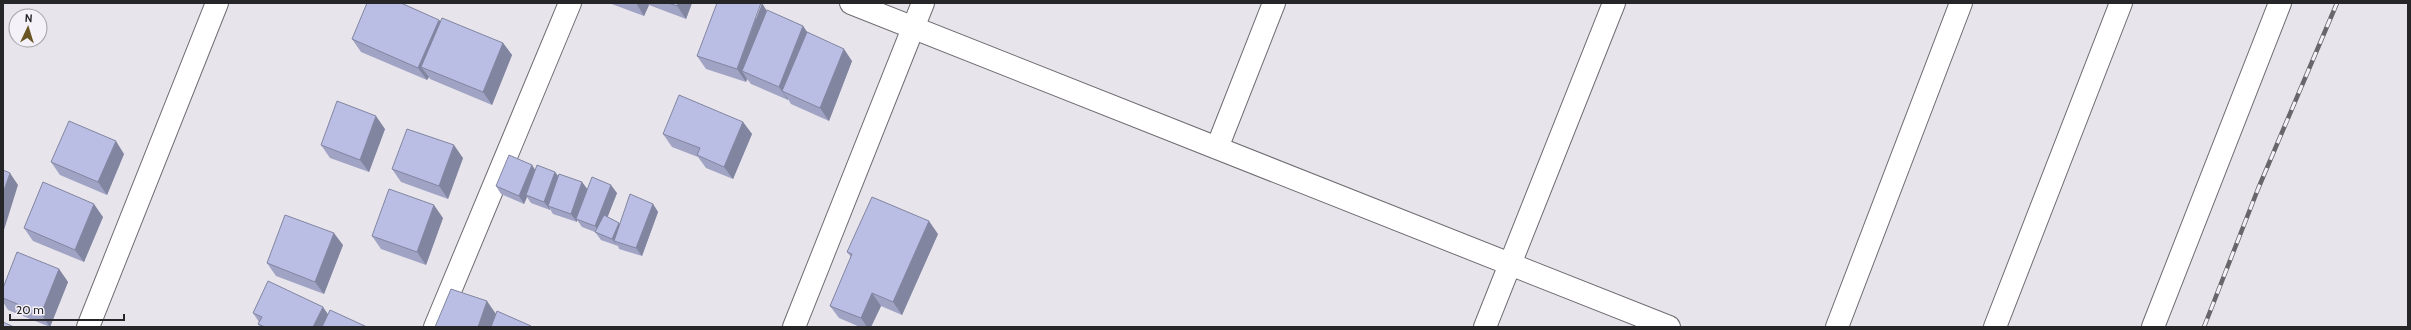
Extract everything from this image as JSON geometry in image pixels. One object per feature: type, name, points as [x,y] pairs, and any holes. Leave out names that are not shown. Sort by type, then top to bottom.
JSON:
[{"type":"street","points":[[88,327],[217,3]]},
{"type":"street","points":[[435,327],[570,3]]},
{"type":"street","points":[[851,3],[1509,265],[1669,327]]},
{"type":"street","points":[[795,327],[923,3]]},
{"type":"street","points":[[1217,148],[1274,3]]},
{"type":"street","points":[[1485,327],[1614,3]]},
{"type":"street","points":[[1837,327],[1961,3]]},
{"type":"street","points":[[1995,327],[2121,3]]},
{"type":"street","points":[[2153,327],[2280,3]]},
{"type":"building","points":[[367,3],[401,3],[439,20],[418,68],[352,39]]},
{"type":"building","points":[[668,3],[678,3],[677,6]]},
{"type":"building","points":[[717,3],[761,3],[737,69],[697,56]]},
{"type":"building","points":[[767,10],[803,26],[779,87],[742,71]]},
{"type":"building","points":[[442,18],[503,43],[483,92],[421,67]]},
{"type":"building","points":[[807,32],[844,49],[820,108],[782,91]]},
{"type":"building","points":[[679,95],[743,122],[724,167],[697,155],[700,148],[663,134]]},
{"type":"building","points":[[337,101],[376,116],[360,160],[321,145]]},
{"type":"building","points":[[69,121],[116,141],[98,182],[51,162]]},
{"type":"building","points":[[407,129],[454,145],[439,186],[392,169]]},
{"type":"building","points":[[509,155],[532,165],[519,196],[496,186]]},
{"type":"building","points":[[537,165],[555,172],[544,202],[526,195]]},
{"type":"building","points":[[3,170],[10,173],[3,193]]},
{"type":"building","points":[[559,174],[582,182],[571,214],[548,206]]},
{"type":"building","points":[[592,177],[611,185],[595,226],[576,219]]},
{"type":"building","points":[[43,182],[94,204],[75,250],[24,228]]},
{"type":"building","points":[[389,189],[434,205],[417,252],[372,236]]},
{"type":"building","points":[[630,194],[653,204],[636,248],[614,241]]},
{"type":"building","points":[[872,197],[929,221],[893,302],[872,293],[861,318],[830,306],[852,254],[847,252]]},
{"type":"building","points":[[285,215],[334,233],[315,282],[267,263]]},
{"type":"building","points":[[604,215],[619,223],[612,239],[595,232]]},
{"type":"building","points":[[17,252],[59,269],[41,314],[3,298],[3,288]]},
{"type":"building","points":[[268,281],[323,307],[313,327],[265,327],[258,324],[262,317],[253,313]]},
{"type":"building","points":[[451,289],[487,301],[478,327],[435,327]]},
{"type":"building","points":[[330,310],[367,327],[322,327]]},
{"type":"building","points":[[497,311],[531,326],[531,327],[491,327]]},
{"type":"building","points":[[3,322],[14,327],[3,327]]},
{"type":"railway","points":[[2204,327],[2258,189],[2337,3]]}]
